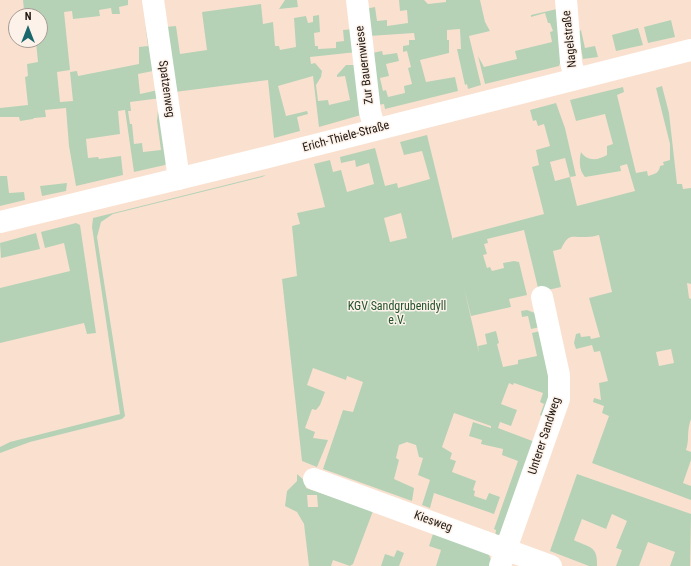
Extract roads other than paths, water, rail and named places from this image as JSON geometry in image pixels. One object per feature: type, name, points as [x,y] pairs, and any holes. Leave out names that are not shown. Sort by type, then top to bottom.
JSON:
[{"type":"street","name":"Spatzenweg","points":[[153,0],[179,179]]},
{"type":"street","name":"Zur Bauernwiese","points":[[357,0],[370,112],[375,129]]},
{"type":"street","name":"Nagelstraße","points":[[566,0],[571,62],[575,79]]},
{"type":"street","name":"Erich-Thiele-Straße","points":[[0,222],[179,179],[691,50]]},
{"type":"street","name":"Unterer Sandweg","points":[[503,558],[560,399],[559,375],[542,297]]},
{"type":"street","name":"Kiesweg","points":[[314,479],[503,558],[551,566]]},
{"type":"park label","name":"KGV Sandgrubenidyll e.V.","points":[[397,314]]}]
